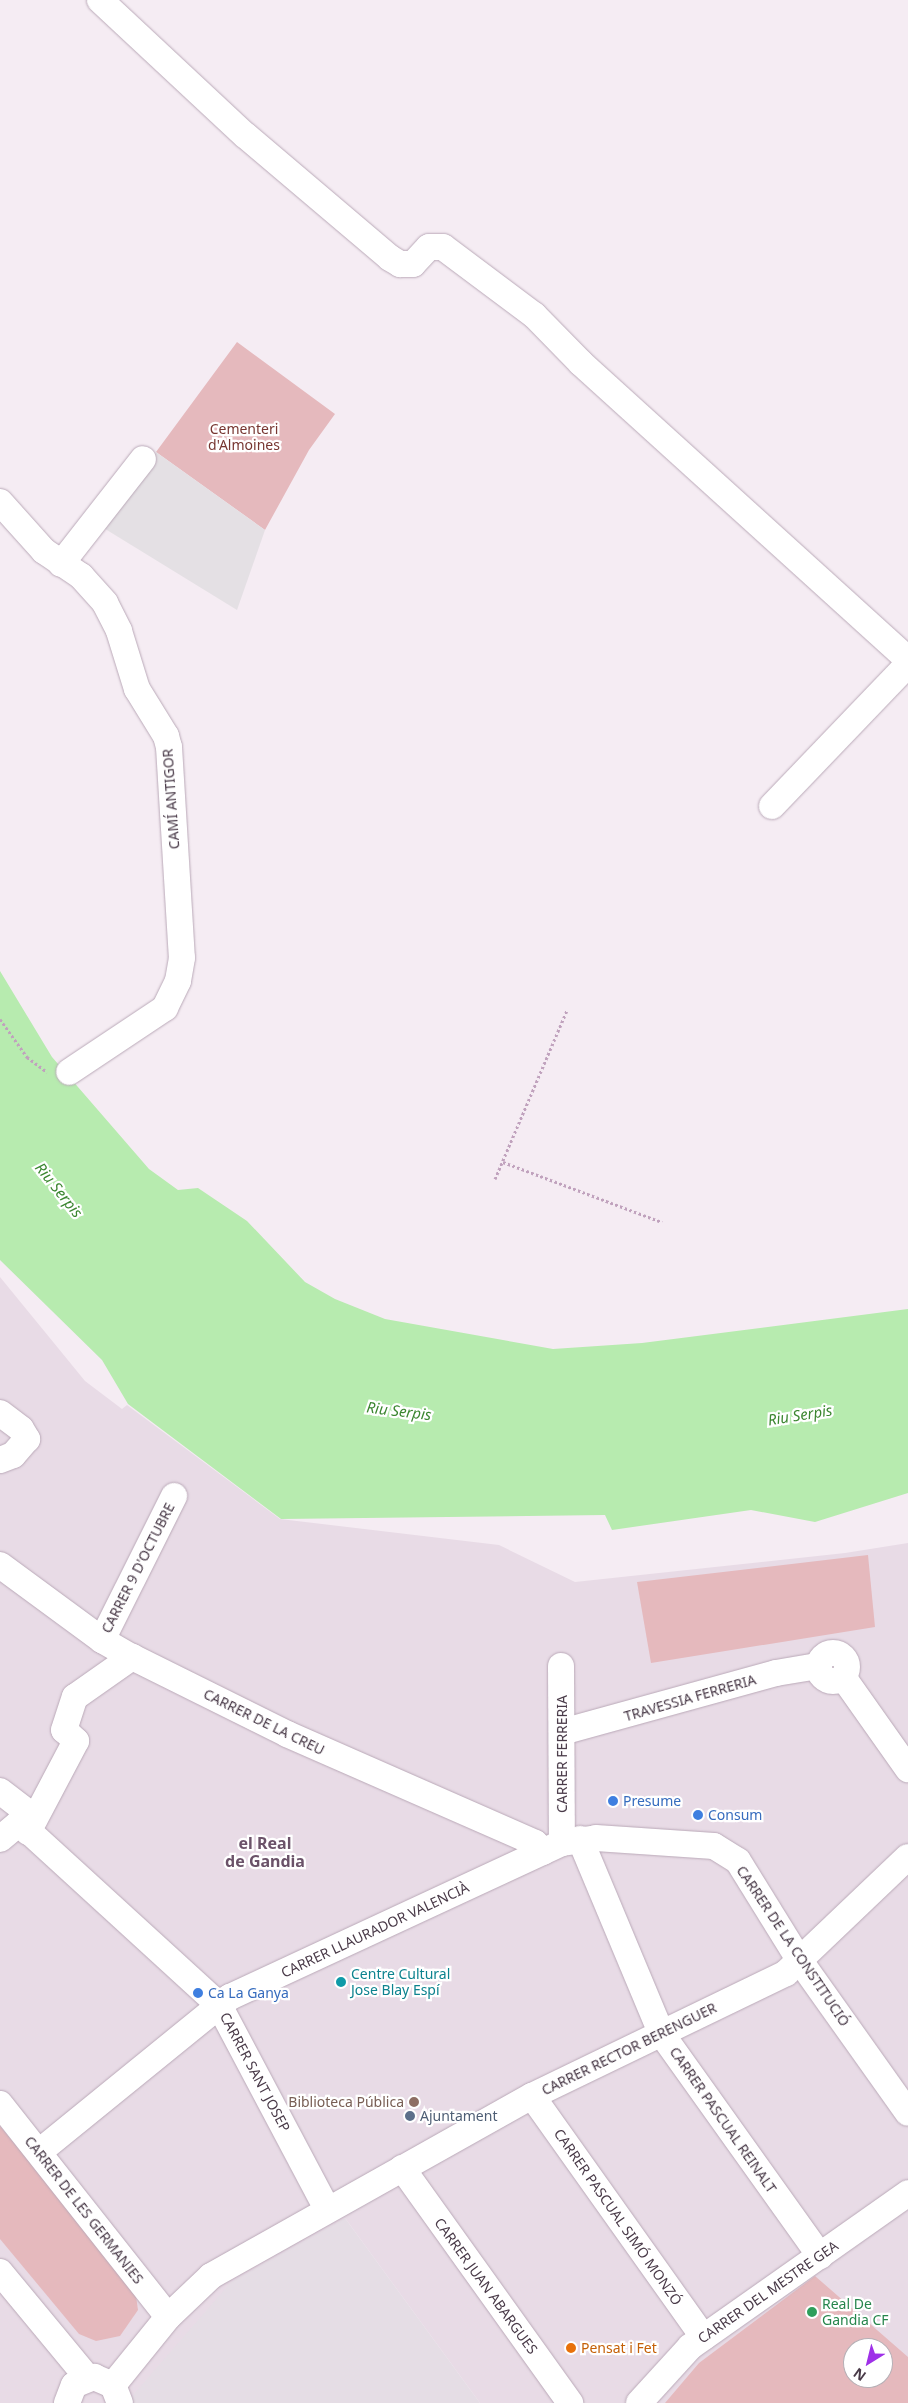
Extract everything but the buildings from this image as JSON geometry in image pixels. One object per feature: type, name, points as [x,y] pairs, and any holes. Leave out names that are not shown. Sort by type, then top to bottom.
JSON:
[{"type":"street","points":[[100,0],[245,134],[390,258],[400,264],[413,264],[429,247],[443,246],[534,315],[576,358],[908,660]]},
{"type":"street","points":[[62,564],[143,459]]},
{"type":"street","name":"CAMÍ ANTIGOR","points":[[0,502],[44,551],[81,576],[105,603],[119,631],[137,689],[166,736],[182,958],[178,981],[165,1008],[69,1072]]},
{"type":"street","points":[[772,806],[908,664]]},
{"type":"street","points":[[0,1413],[21,1429],[27,1439],[21,1449],[0,1460]]},
{"type":"street","name":"CARRER 9 D'OCTUBRE","points":[[102,1640],[174,1496]]},
{"type":"street","name":"CARRER DE LA CREU","points":[[1,1566],[102,1640],[132,1657],[287,1734],[535,1843],[562,1845]]},
{"type":"street","points":[[0,1839],[18,1824],[32,1825],[76,1741],[64,1730],[75,1697],[132,1657]]},
{"type":"street","name":"CARRER FERRERIA","points":[[561,1666],[562,1845]]},
{"type":"street","name":"TRAVESSIA FERRERIA","points":[[562,1732],[776,1673],[818,1666],[822,1677],[833,1682],[844,1677],[908,1768]]},
{"type":"street","name":"CARRER SANT JOSEP","points":[[0,1791],[32,1825],[219,2005],[327,2209]]},
{"type":"street","name":"CARRER DE LA CONSTITUCIÓ","points":[[562,1845],[714,1846],[738,1861],[800,1961],[908,2113]]},
{"type":"street","name":"CARRER LLAURADOR VALENCIÀ","points":[[40,2152],[219,2005],[562,1845]]},
{"type":"street","name":"CARRER PASCUAL REINALT","points":[[562,1845],[661,2033],[820,2256]]},
{"type":"street","name":"CARRER RECTOR BERENGUER","points":[[116,2394],[168,2317],[211,2276],[327,2209],[532,2096],[786,1973],[908,1857]]},
{"type":"street","name":"CARRER PASCUAL SIMÓ MONZÓ","points":[[532,2096],[704,2337]]},
{"type":"street","name":"CARRER DE LES GERMANIES","points":[[0,2104],[40,2152],[168,2317]]},
{"type":"street","name":"CARRER JUAN ABARGUES","points":[[402,2168],[570,2403]]},
{"type":"street","name":"CARRER DEL MESTRE GEA","points":[[639,2403],[681,2356],[704,2337],[908,2192]]},
{"type":"street","points":[[0,2272],[76,2388]]},
{"type":"street","points":[[0,2296],[76,2388]]},
{"type":"street","points":[[76,2388],[101,2378],[116,2394]]},
{"type":"path","points":[[495,1179],[567,1010]]},
{"type":"path","points":[[0,1019],[27,1057],[41,1070],[61,1077],[69,1072]]},
{"type":"path","points":[[503,1162],[662,1222]]},
{"type":"shaded area","points":[[156,452],[265,530],[237,610],[102,527]]},
{"type":"shaded area","points":[[0,1277],[85,1381],[122,1409],[127,1405],[280,1519],[499,1545],[575,1582],[845,1553],[908,1543],[908,2403],[480,2403],[345,2218],[126,2403],[0,2403]]},
{"type":"shaded area","points":[[345,2218],[480,2403],[126,2403],[231,2282]]},
{"type":"green space","name":"Cementeri d'Almoines","points":[[237,342],[335,414],[309,450],[265,530],[156,452]]},
{"type":"green space","points":[[868,1555],[875,1627],[651,1663],[637,1582]]},
{"type":"green space","points":[[0,2126],[135,2289],[138,2310],[120,2336],[96,2341],[79,2334],[0,2239]]},
{"type":"green space","name":"Real De Gandia CF","points":[[815,2276],[886,2338],[843,2338],[843,2388],[893,2388],[893,2344],[908,2357],[908,2403],[665,2403],[699,2363]]},
{"type":"water","name":"Riu Serpis","points":[[0,971],[52,1057],[149,1169],[178,1190],[198,1188],[247,1221],[305,1282],[335,1299],[385,1319],[553,1349],[642,1343],[908,1309],[908,1493],[815,1522],[751,1510],[612,1530],[605,1515],[281,1519],[128,1404],[102,1360],[0,1260]]},
{"type":"place","name":"Presume","points":[[613,1801]]},
{"type":"place","name":"Consum","points":[[698,1815]]},
{"type":"place","name":"Centre Cultural Jose Blay Espí","points":[[341,1982]]},
{"type":"place","name":"Ca La Ganya","points":[[198,1993]]},
{"type":"place","name":"Biblioteca Pública","points":[[414,2102]]},
{"type":"place","name":"Ajuntament","points":[[410,2116]]},
{"type":"place","name":"Real De Gandia CF","points":[[812,2312]]},
{"type":"place","name":"Pensat i Fet","points":[[571,2348]]},
{"type":"district","name":"el Real de Gandia","points":[[265,1852]]}]
